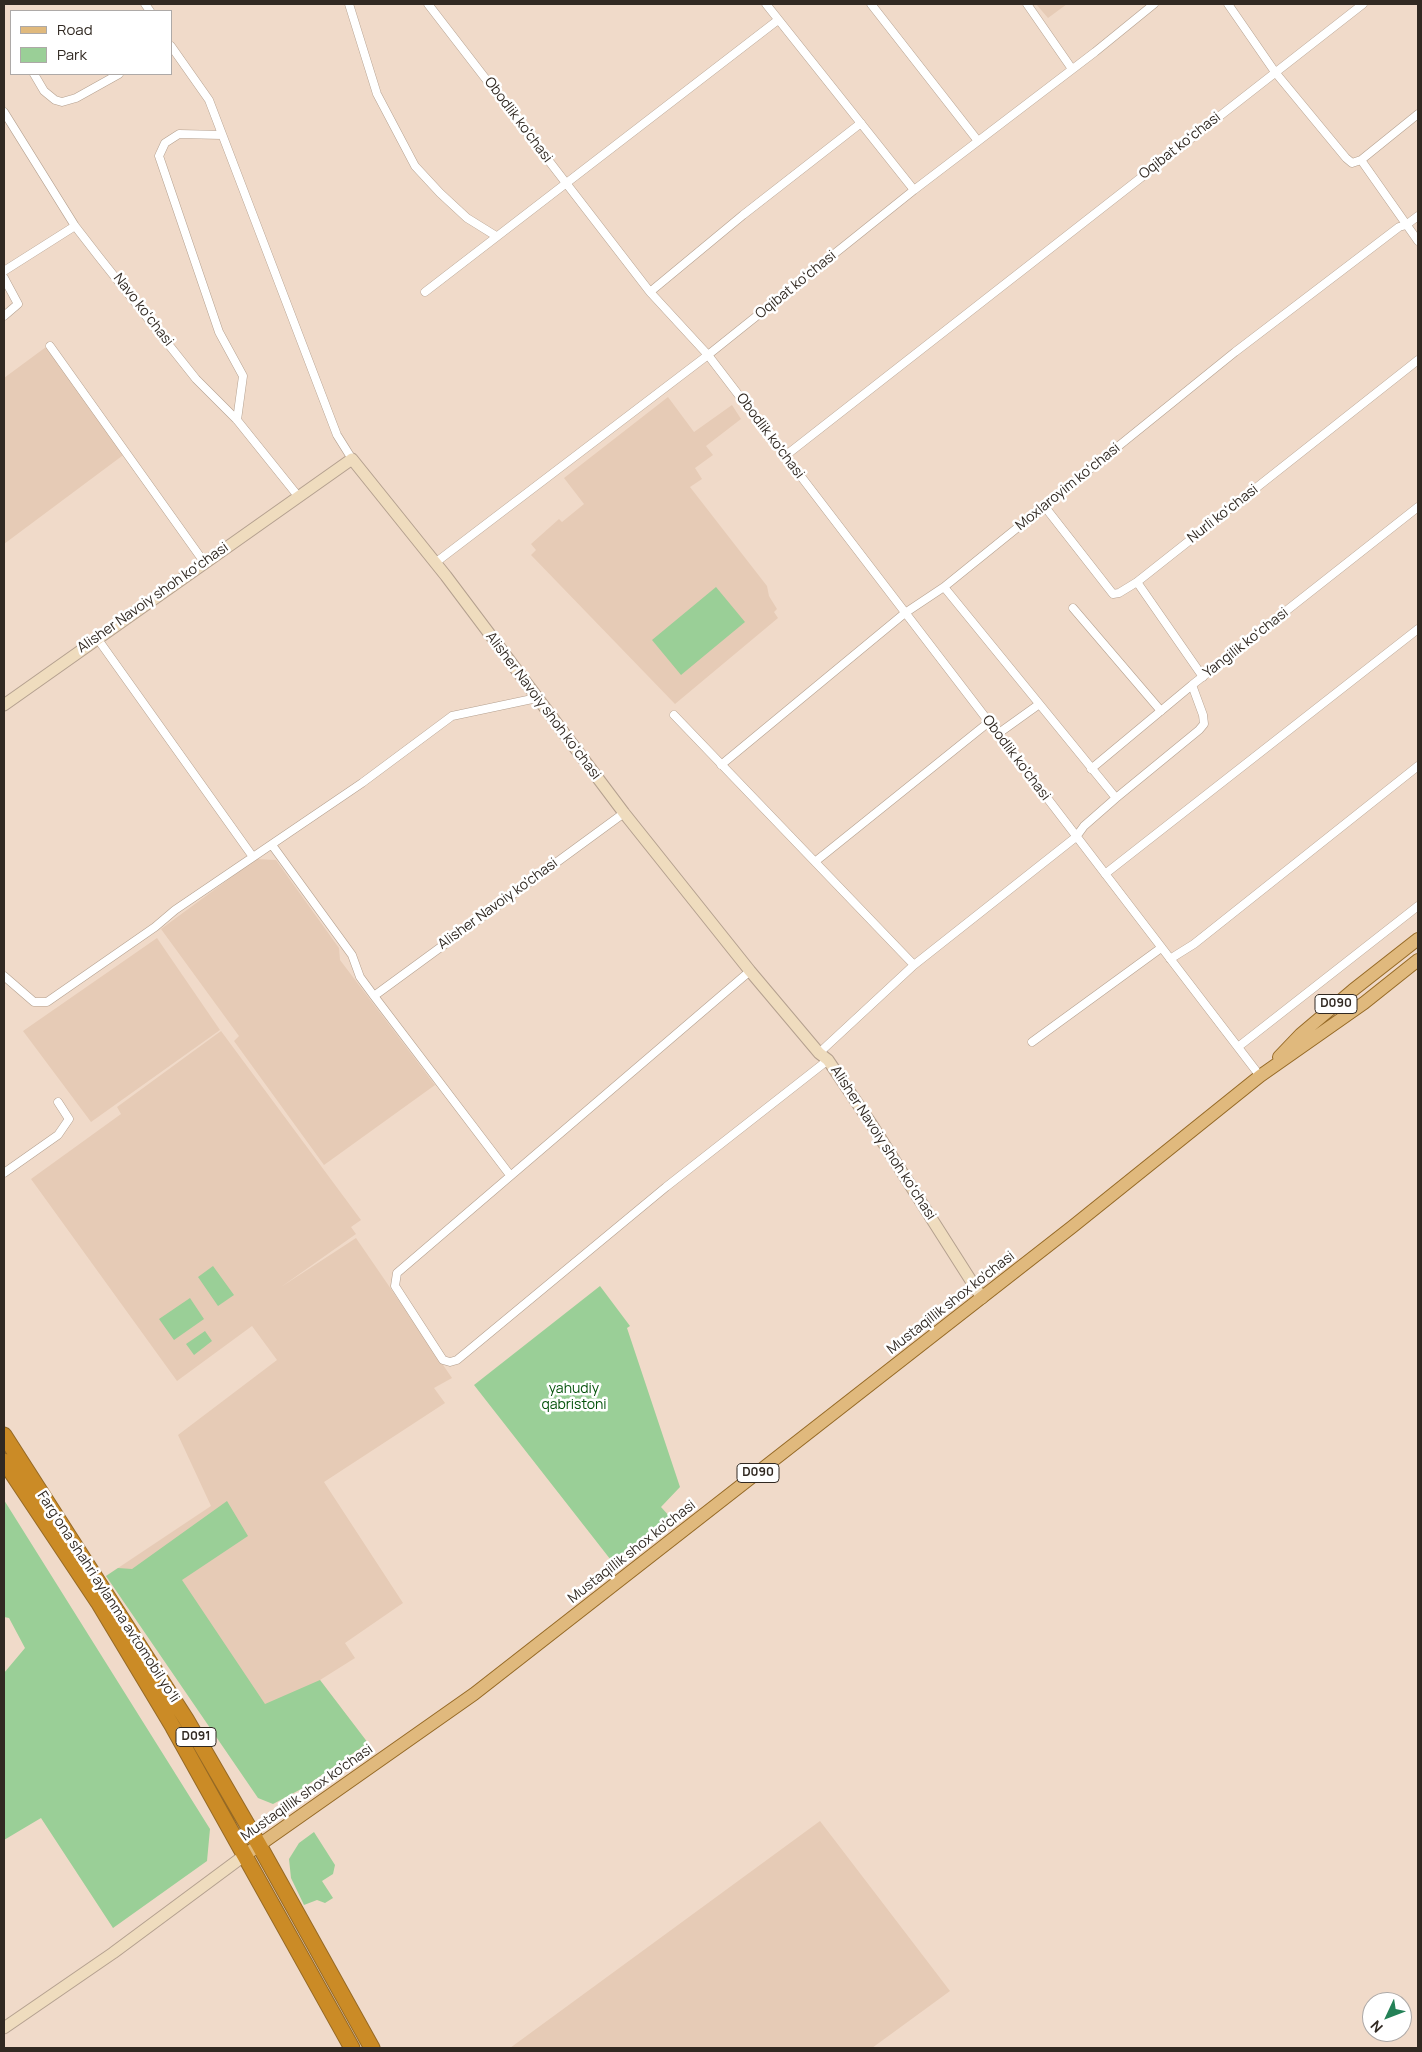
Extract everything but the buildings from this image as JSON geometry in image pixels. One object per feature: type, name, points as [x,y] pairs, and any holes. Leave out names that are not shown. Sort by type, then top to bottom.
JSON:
[{"type":"highway","name":"Fargʻona shahri aylanma avtomobil yoʻli","points":[[4,1435],[180,1710],[259,1844],[372,2048]]},
{"type":"highway","name":"Fargʻona shahri aylanma avtomobil yoʻli","points":[[4,1461],[98,1602],[173,1727],[352,2048]]},
{"type":"main road","name":"Mustaqillik shox ko'chasi","points":[[1260,1076],[1301,1034],[1418,939]]},
{"type":"main road","name":"Mustaqillik shox ko'chasi","points":[[245,1855],[474,1694],[982,1298],[1260,1076],[1348,1014],[1418,960]]},
{"type":"street","points":[[349,4],[376,94],[415,166],[467,218],[496,236]]},
{"type":"street","name":"Obodlik ko'chasi","points":[[428,4],[650,292],[708,355],[1260,1076]]},
{"type":"street","points":[[766,4],[914,190]]},
{"type":"street","points":[[871,4],[978,140]]},
{"type":"street","points":[[1027,4],[1072,69]]},
{"type":"street","name":"Oqibat koʻchasi","points":[[435,563],[708,355],[914,190],[1154,4]]},
{"type":"street","points":[[1228,4],[1275,72],[1350,162],[1355,163],[1361,160],[1418,114]]},
{"type":"street","name":"Oqibat koʻchasi","points":[[785,456],[1364,4]]},
{"type":"street","points":[[425,292],[778,20]]},
{"type":"street","points":[[172,47],[209,100],[337,434],[352,459]]},
{"type":"street","points":[[35,75],[44,91],[55,100],[62,102],[76,98],[117,75]]},
{"type":"street","name":"Navo koʻchasi","points":[[4,112],[75,226],[196,378],[237,420],[298,496]]},
{"type":"street","points":[[650,292],[743,215],[861,123]]},
{"type":"street","points":[[222,135],[179,134],[165,143],[159,156],[219,332],[243,376],[237,420]]},
{"type":"street","points":[[1361,160],[1418,241]]},
{"type":"street","name":"Moxlaroyim koʻchasi","points":[[721,764],[904,613],[944,587],[1235,352],[1398,227],[1406,225],[1418,216]]},
{"type":"street","points":[[4,271],[75,226]]},
{"type":"street","points":[[4,278],[18,304],[4,316]]},
{"type":"street","points":[[50,346],[204,562]]},
{"type":"street","name":"Nurli koʻchasi","points":[[1045,507],[1113,594],[1119,593],[1137,582],[1418,360]]},
{"type":"street","name":"Alisher Navoiy shoh koʻchasi","points":[[4,704],[352,459],[435,563],[624,813],[750,971],[823,1056],[872,1125],[982,1298]]},
{"type":"street","name":"Yangilik koʻchasi","points":[[510,1175],[397,1273],[394,1279],[394,1286],[443,1360],[450,1362],[457,1360],[666,1187],[823,1056],[914,965],[1076,837],[1084,826],[1116,798],[1200,730],[1204,724],[1201,705],[1192,685],[1418,507]]},
{"type":"street","points":[[1137,582],[1203,677]]},
{"type":"street","points":[[944,587],[1006,660],[1038,705],[1116,798]]},
{"type":"street","points":[[1074,608],[1161,711]]},
{"type":"street","points":[[1105,874],[1418,629]]},
{"type":"street","points":[[97,638],[253,857]]},
{"type":"street","points":[[1091,769],[1192,685]]},
{"type":"street","points":[[4,976],[34,1002],[47,1002],[155,927],[174,910],[362,783],[452,716],[537,698]]},
{"type":"street","points":[[998,733],[1038,705]]},
{"type":"street","points":[[674,715],[914,965]]},
{"type":"street","points":[[816,862],[989,722]]},
{"type":"street","points":[[1170,959],[1194,944],[1418,766]]},
{"type":"street","name":"Alisher Navoiy ko'chasi","points":[[374,996],[624,813]]},
{"type":"street","points":[[272,845],[352,955],[360,977],[510,1175],[750,971]]},
{"type":"street","points":[[1238,1047],[1418,906]]},
{"type":"street","points":[[1032,1042],[1161,948]]},
{"type":"street","points":[[4,1173],[58,1135],[68,1119],[58,1102]]},
{"type":"street","name":"Mustaqillik shox ko'chasi","points":[[4,2028],[113,1953],[245,1855]]},
{"type":"shaded area","points":[[1036,4],[1067,4],[1048,18]]},
{"type":"shaded area","points":[[46,347],[126,453],[4,544],[4,378]]},
{"type":"shaded area","points":[[668,397],[694,432],[732,405],[741,419],[706,446],[713,455],[695,468],[702,479],[690,487],[767,586],[769,596],[777,609],[774,612],[778,618],[675,704],[531,555],[536,550],[531,544],[559,519],[562,522],[584,504],[564,478]]},
{"type":"shaded area","points":[[256,859],[276,860],[339,948],[340,960],[435,1085],[324,1165],[234,1041],[239,1036],[161,929]]},
{"type":"shaded area","points":[[157,938],[220,1030],[91,1122],[23,1031]]},
{"type":"shaded area","points":[[221,1031],[361,1220],[351,1227],[356,1234],[281,1287],[356,1238],[452,1378],[434,1388],[445,1403],[324,1482],[403,1603],[345,1643],[355,1658],[320,1680],[368,1743],[303,1788],[106,1576],[211,1506],[178,1435],[277,1360],[252,1326],[177,1381],[31,1179],[121,1114],[117,1107]]},
{"type":"shaded area","points":[[820,1821],[950,1991],[872,2048],[510,2048]]},
{"type":"green space","points":[[716,587],[745,622],[681,675],[652,640]]},
{"type":"green space","points":[[213,1266],[234,1295],[218,1306],[198,1277]]},
{"type":"green space","name":"yahudiy qabristoni","points":[[600,1286],[630,1326],[627,1328],[680,1487],[661,1507],[671,1518],[614,1564],[474,1385]]},
{"type":"green space","points":[[190,1298],[204,1319],[174,1340],[159,1319]]},
{"type":"green space","points":[[205,1331],[212,1341],[194,1355],[186,1344]]},
{"type":"green space","points":[[4,1500],[210,1829],[207,1861],[113,1928],[41,1818],[4,1840],[4,1673],[25,1648],[9,1618],[4,1617]]},
{"type":"green space","points":[[227,1501],[248,1536],[182,1580],[265,1704],[320,1680],[368,1743],[303,1788],[273,1804],[258,1798],[106,1576],[118,1568],[132,1569]]},
{"type":"green space","points":[[314,1832],[335,1865],[333,1874],[322,1881],[333,1898],[325,1903],[317,1900],[304,1905],[291,1878],[289,1859],[299,1843]]}]
